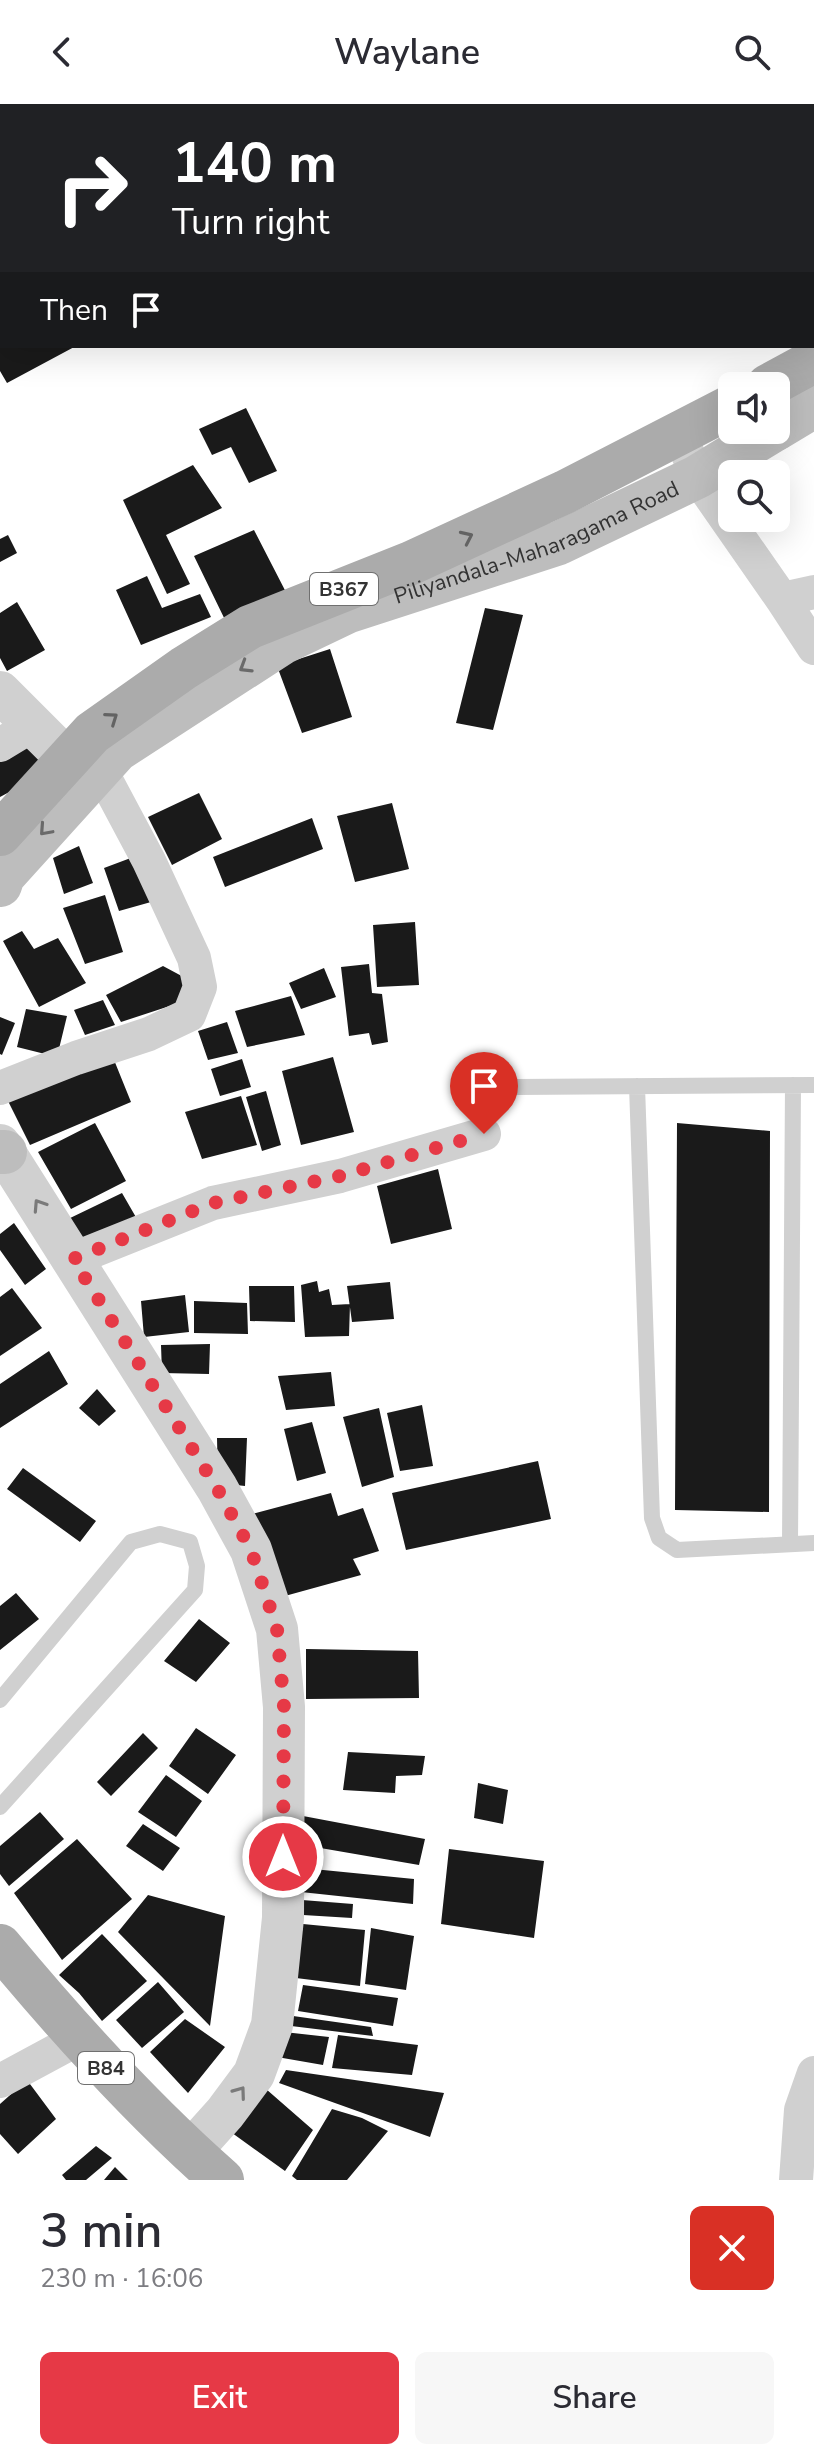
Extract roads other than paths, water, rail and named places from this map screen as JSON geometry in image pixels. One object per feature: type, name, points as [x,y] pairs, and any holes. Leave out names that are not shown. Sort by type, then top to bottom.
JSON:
[{"type":"main road","points":[[790,374],[814,361]]},
{"type":"main road","name":"Piliyandala-Maharagama Road","points":[[790,420],[814,406]]},
{"type":"main road","name":"Piliyandala-Maharagama Road","points":[[0,885],[3,876],[84,764],[92,733],[184,668],[250,627],[411,563],[565,492],[718,414]]},
{"type":"main road","name":"Piliyandala-Maharagama Road","points":[[0,834],[84,764],[117,750],[282,643],[349,611],[559,543],[697,477],[751,444]]},
{"type":"main road","name":"B84","points":[[0,1946],[78,2039],[222,2180]]},
{"type":"street","points":[[680,434],[697,477],[798,595],[814,648]]},
{"type":"street","points":[[0,692],[16,735],[84,764],[149,861],[194,958],[200,987],[189,1015],[149,1034],[0,1088]]},
{"type":"street","points":[[73,1259],[213,1203],[340,1176],[484,1134]]},
{"type":"street","points":[[2,1150],[217,1488],[251,1550],[277,1629],[284,1707],[283,1918],[272,2025],[254,2074],[190,2152]]},
{"type":"street","points":[[0,2081],[78,2039]]},
{"type":"street","points":[[796,2180],[801,2110],[814,2073]]},
{"type":"lane","points":[[790,1544],[793,1085]]},
{"type":"lane","points":[[516,1087],[814,1085]]},
{"type":"lane","points":[[637,1086],[652,1518],[659,1538],[677,1550],[814,1543]]},
{"type":"lane","points":[[0,1700],[131,1542],[160,1534],[190,1542],[197,1566],[195,1590],[0,1807]]}]
